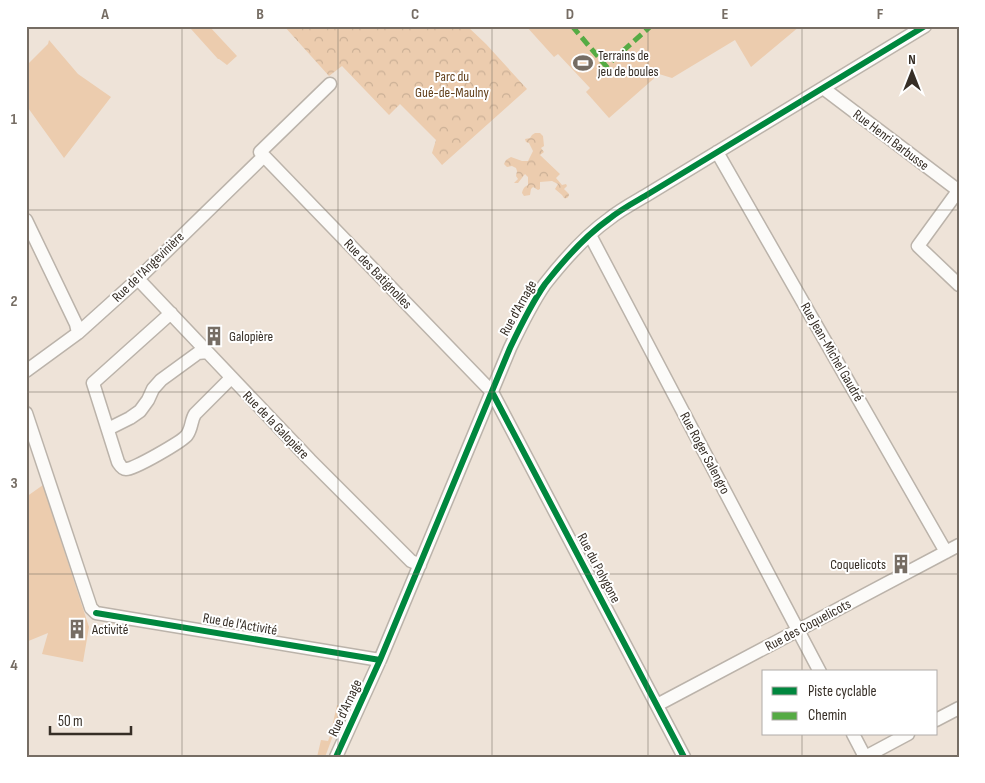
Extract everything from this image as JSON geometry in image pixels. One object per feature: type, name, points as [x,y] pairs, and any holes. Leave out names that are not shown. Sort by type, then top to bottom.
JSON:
[{"type":"street","name":"Rue d'Arnage","points":[[336,757],[380,660],[513,341],[544,285],[569,256],[609,219],[823,88],[913,30]]},
{"type":"street","points":[[262,154],[330,84]]},
{"type":"street","name":"Rue Henri Barbusse","points":[[823,88],[959,191]]},
{"type":"street","name":"Rue Jean-Michel Gaudré","points":[[717,152],[946,552]]},
{"type":"street","name":"Rue de l'Angevinière","points":[[26,371],[78,334],[138,279],[262,154]]},
{"type":"street","name":"Rue des Batignolles","points":[[262,154],[492,392]]},
{"type":"street","points":[[959,191],[918,246],[959,285]]},
{"type":"street","points":[[26,220],[76,324],[78,334]]},
{"type":"street","name":"Rue Roger Salengro","points":[[590,235],[819,670]]},
{"type":"street","name":"Rue de la Galopière","points":[[138,279],[303,453],[411,561],[420,565]]},
{"type":"street","points":[[171,313],[93,383],[118,462],[124,469],[130,469],[184,438],[190,430],[192,418],[195,414],[231,378]]},
{"type":"street","points":[[108,429],[140,411],[153,389],[161,380],[198,353],[207,352]]},
{"type":"street","name":"Rue du Polygone","points":[[492,392],[684,757]]},
{"type":"street","name":"Rue de l'Activité","points":[[26,413],[91,608],[96,613],[380,660]]},
{"type":"street","name":"Rue des Coquelicots","points":[[657,705],[959,545]]},
{"type":"street","points":[[938,719],[959,708]]},
{"type":"street","points":[[854,736],[865,757],[904,736]]},
{"type":"green space","points":[[193,26],[209,26],[237,56],[227,65],[218,59],[191,29]]},
{"type":"green space","name":"Parc du Gué-de-Maulny","points":[[284,26],[467,26],[527,89],[442,165],[432,153],[436,140],[400,104],[389,115],[342,66],[329,76]]},
{"type":"green space","points":[[526,26],[800,26],[751,67],[735,40],[672,78],[659,74],[609,118],[586,92],[590,88],[558,54],[554,57]]},
{"type":"green space","points":[[49,40],[78,74],[111,97],[64,158],[26,105],[26,66],[48,44]]},
{"type":"green space","points":[[535,133],[540,133],[543,136],[544,146],[541,148],[544,152],[540,155],[560,174],[556,178],[562,185],[566,184],[567,186],[564,189],[569,194],[567,198],[564,198],[555,189],[558,184],[552,181],[540,182],[540,189],[538,190],[533,187],[530,195],[524,196],[522,193],[528,185],[528,177],[525,174],[518,183],[514,183],[518,179],[516,168],[512,166],[507,167],[504,164],[511,157],[528,161],[533,151],[525,139],[530,138]]},
{"type":"green space","points":[[43,485],[89,627],[83,662],[42,654],[48,633],[26,642],[26,497]]},
{"type":"green space","points":[[337,705],[347,707],[325,757],[317,757],[321,740],[328,741],[330,736]]},
{"type":"marked path","points":[[572,26],[606,66],[651,26]]},
{"type":"cycle path","points":[[336,757],[380,660],[510,348],[535,299],[552,275],[583,241],[618,213],[925,26]]},
{"type":"cycle path","points":[[492,392],[684,757]]},
{"type":"cycle path","points":[[96,613],[380,660]]},
{"type":"place","name":"Terrains de jeu de boules","points":[[583,63]]},
{"type":"place","name":"Galopière","points":[[214,336]]},
{"type":"place","name":"Coquelicots","points":[[901,564]]},
{"type":"place","name":"Activité","points":[[77,629]]}]
